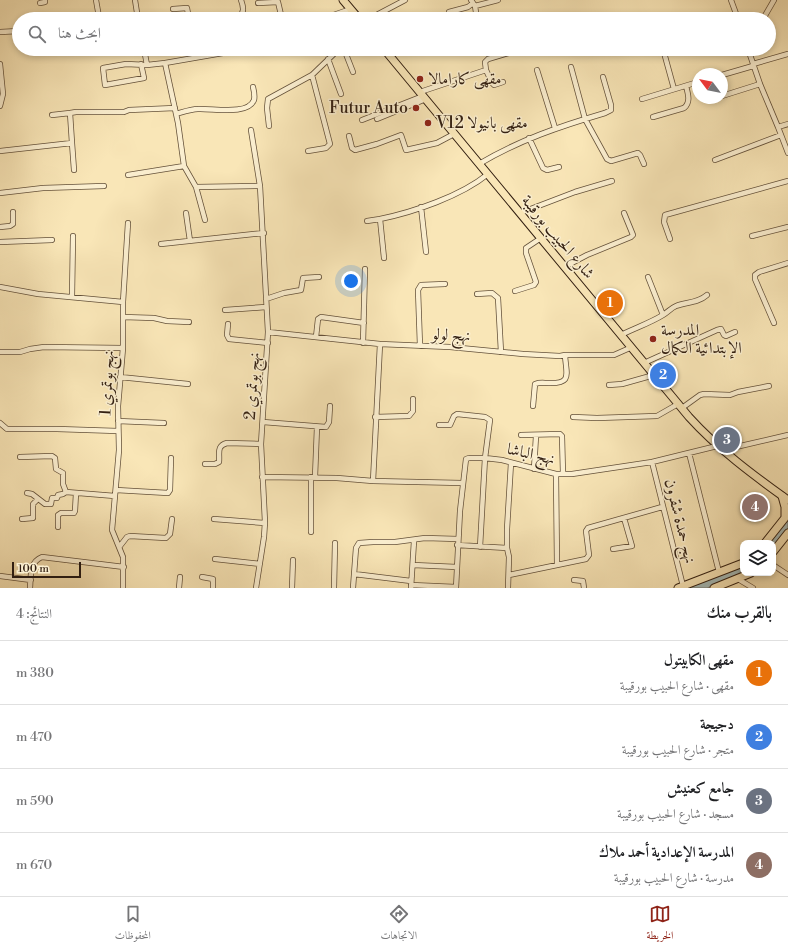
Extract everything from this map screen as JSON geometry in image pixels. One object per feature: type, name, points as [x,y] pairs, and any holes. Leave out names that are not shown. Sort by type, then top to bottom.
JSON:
[{"type":"main road","points":[[343,0],[354,12]]},
{"type":"main road","name":"شارع الحبيب بورقيبة","points":[[390,56],[702,432],[720,448],[788,500]]},
{"type":"main road","points":[[767,540],[786,516],[782,496]]},
{"type":"main road","points":[[776,548],[788,533]]},
{"type":"main road","points":[[681,587],[740,563]]},
{"type":"main road","points":[[714,588],[744,576]]},
{"type":"street","points":[[40,3],[45,2],[45,0]]},
{"type":"street","points":[[96,0],[98,12]]},
{"type":"street","points":[[135,0],[137,12]]},
{"type":"street","points":[[241,0],[244,7],[243,12]]},
{"type":"street","points":[[383,12],[405,0]]},
{"type":"street","points":[[449,12],[468,7],[473,3],[498,0]]},
{"type":"street","points":[[731,0],[735,12]]},
{"type":"street","points":[[767,12],[774,0]]},
{"type":"street","points":[[258,3],[278,2],[280,12]]},
{"type":"street","points":[[173,9],[187,8],[188,12]]},
{"type":"street","points":[[342,12],[351,9]]},
{"type":"street","points":[[0,32],[12,31]]},
{"type":"street","points":[[728,73],[788,54]]},
{"type":"street","points":[[145,56],[147,65]]},
{"type":"street","points":[[141,64],[144,78],[105,85],[103,68],[126,64],[141,64],[147,65],[164,63],[196,56]]},
{"type":"street","points":[[269,126],[267,108],[268,99],[312,75],[331,56]]},
{"type":"street","points":[[347,56],[353,72]]},
{"type":"street","points":[[498,56],[488,59],[485,62],[486,70],[494,85],[503,82]]},
{"type":"street","points":[[665,56],[674,90]]},
{"type":"street","points":[[750,56],[788,153]]},
{"type":"street","points":[[328,59],[340,94]]},
{"type":"street","points":[[164,63],[175,108],[184,166],[196,187],[205,220]]},
{"type":"street","points":[[0,64],[3,94],[0,106]]},
{"type":"street","points":[[571,67],[585,119],[608,160],[611,161],[638,153],[644,164]]},
{"type":"street","points":[[362,120],[486,70]]},
{"type":"street","points":[[537,70],[556,128]]},
{"type":"street","points":[[308,151],[326,148],[330,144],[312,75]]},
{"type":"street","points":[[479,164],[529,138],[556,128],[606,114],[610,110],[611,105],[603,77]]},
{"type":"street","points":[[642,99],[692,84]]},
{"type":"street","points":[[728,94],[760,84]]},
{"type":"street","points":[[653,117],[684,108],[689,100],[686,86]]},
{"type":"street","points":[[176,114],[196,109],[237,110],[248,107],[255,98],[253,87]]},
{"type":"street","points":[[377,118],[423,96]]},
{"type":"street","points":[[52,115],[76,112],[124,112],[129,110],[175,108]]},
{"type":"street","points":[[70,113],[74,170]]},
{"type":"street","points":[[778,127],[788,124]]},
{"type":"street","name":"نهج بوتمري 2","points":[[251,130],[260,186],[264,233],[268,332],[261,444],[265,523],[256,588]]},
{"type":"street","points":[[349,136],[352,148],[355,150],[401,135],[406,150],[437,143],[454,134]]},
{"type":"street","points":[[715,160],[781,135]]},
{"type":"street","points":[[529,138],[543,168],[547,170],[560,167]]},
{"type":"street","points":[[0,151],[72,143]]},
{"type":"street","points":[[128,175],[184,166]]},
{"type":"street","points":[[367,221],[399,215],[441,200],[478,182],[488,174]]},
{"type":"street","points":[[670,239],[664,222],[665,215],[788,181]]},
{"type":"street","points":[[520,213],[575,192],[612,182]]},
{"type":"street","points":[[0,193],[43,188],[104,186]]},
{"type":"street","points":[[196,187],[260,186]]},
{"type":"street","points":[[421,207],[426,252]]},
{"type":"street","points":[[0,227],[10,226],[13,224],[13,212]]},
{"type":"street","points":[[186,213],[190,241]]},
{"type":"street","points":[[564,267],[587,255],[631,237],[633,235],[624,213]]},
{"type":"street","points":[[380,219],[384,258]]},
{"type":"street","name":"نهج بوتمري 1","points":[[123,588],[123,556],[112,530],[119,450],[118,421],[123,348],[123,302],[128,223]]},
{"type":"street","points":[[752,236],[788,227]]},
{"type":"street","points":[[161,244],[264,233]]},
{"type":"street","points":[[72,297],[73,236]]},
{"type":"street","points":[[515,291],[534,285],[536,282],[526,253],[526,248],[541,238]]},
{"type":"street","points":[[0,242],[52,240]]},
{"type":"street","points":[[774,323],[755,279],[755,275],[759,272],[788,263]]},
{"type":"street","points":[[364,343],[365,269]]},
{"type":"street","points":[[648,277],[663,315]]},
{"type":"street","points":[[266,299],[288,292],[301,290],[304,278],[319,278]]},
{"type":"street","points":[[420,346],[418,290],[422,285],[445,284]]},
{"type":"street","points":[[0,287],[38,294],[123,302]]},
{"type":"street","points":[[477,294],[492,293],[498,298],[501,352]]},
{"type":"street","points":[[621,335],[663,315],[677,306],[697,302],[707,294]]},
{"type":"street","points":[[225,310],[266,307]]},
{"type":"street","points":[[123,317],[154,318],[167,321],[189,322]]},
{"type":"street","points":[[316,337],[318,319],[321,317],[364,323]]},
{"type":"street","points":[[228,324],[229,339],[268,343]]},
{"type":"street","points":[[644,363],[717,330],[721,329],[726,336],[735,332]]},
{"type":"street","name":"نهج لولو","points":[[268,332],[364,343],[450,347],[560,356],[614,355],[632,347]]},
{"type":"street","points":[[373,481],[375,417],[380,344]]},
{"type":"street","points":[[0,352],[20,352],[30,348],[44,347],[123,348]]},
{"type":"street","points":[[533,406],[535,384],[559,383],[565,380],[566,374],[564,355]]},
{"type":"street","points":[[609,385],[622,384],[654,375]]},
{"type":"street","points":[[120,377],[188,384]]},
{"type":"street","points":[[573,417],[597,418],[657,416],[700,395],[730,395],[769,386]]},
{"type":"street","points":[[375,417],[409,416],[413,411],[413,399]]},
{"type":"street","points":[[263,422],[326,427],[328,425],[330,406]]},
{"type":"street","points":[[440,425],[450,424],[454,416],[457,414],[489,418],[491,422],[485,458],[480,547]]},
{"type":"street","points":[[118,421],[164,423]]},
{"type":"street","points":[[0,423],[7,429],[118,431]]},
{"type":"street","points":[[311,532],[317,427]]},
{"type":"street","points":[[521,435],[536,436],[560,434],[562,436],[563,474]]},
{"type":"street","name":"نهج الباشا","points":[[456,587],[457,545],[462,483],[466,459],[485,458],[511,462],[556,474],[582,473],[652,462],[689,453],[788,435]]},
{"type":"street","points":[[534,469],[536,436]]},
{"type":"street","points":[[205,464],[215,464],[218,462],[219,449],[223,444],[261,444]]},
{"type":"street","points":[[689,453],[719,572]]},
{"type":"street","points":[[20,457],[52,456],[55,458],[56,469],[62,473],[66,492]]},
{"type":"street","points":[[116,490],[168,493],[170,490],[171,458]]},
{"type":"street","points":[[508,588],[509,558],[507,548],[511,462]]},
{"type":"street","name":"نهج حمدة شقرون","points":[[652,462],[681,587]]},
{"type":"street","points":[[556,474],[557,565]]},
{"type":"street","points":[[262,477],[313,477],[373,481],[462,483]]},
{"type":"street","points":[[27,493],[32,494],[45,504],[51,504],[52,498],[57,498],[58,495],[66,492],[115,496]]},
{"type":"street","points":[[58,527],[58,515],[61,513],[74,513],[76,493]]},
{"type":"street","points":[[22,518],[33,518],[33,504],[38,498]]},
{"type":"street","points":[[509,574],[586,559],[589,555],[586,531],[588,528],[662,507]]},
{"type":"street","points":[[613,549],[632,546],[624,518]]},
{"type":"street","points":[[120,546],[127,537],[130,536],[166,538],[170,534],[172,519]]},
{"type":"street","points":[[214,519],[265,523]]},
{"type":"street","points":[[353,588],[356,548],[359,543],[414,541],[428,538],[458,539]]},
{"type":"street","points":[[411,585],[414,541]]},
{"type":"street","points":[[334,588],[335,542]]},
{"type":"street","points":[[457,545],[507,548]]},
{"type":"street","points":[[30,588],[33,565],[42,557],[124,567]]},
{"type":"street","points":[[215,559],[260,564]]},
{"type":"street","points":[[292,588],[293,560]]},
{"type":"street","points":[[413,565],[457,567]]},
{"type":"street","points":[[776,567],[788,575]]},
{"type":"street","points":[[354,574],[411,585],[456,587]]},
{"type":"street","points":[[0,576],[31,580]]},
{"type":"street","points":[[179,588],[180,577]]},
{"type":"street","points":[[202,577],[212,579],[214,588]]},
{"type":"street","points":[[738,579],[753,588]]},
{"type":"street","points":[[574,580],[583,581],[584,588]]},
{"type":"water","points":[[788,518],[788,528],[776,545],[776,540],[771,540]]},
{"type":"water","points":[[740,567],[740,575],[707,588],[686,588]]},
{"type":"place","name":"مقهى كارامالا","points":[[420,79]]},
{"type":"place","name":"Futur Auto","points":[[416,108]]},
{"type":"place","name":"V12 مقهى بانيولا","points":[[428,123]]},
{"type":"place","name":"مقهى الكابيتول","points":[[610,303]]},
{"type":"place","name":"المدرسة الإبتدائية الكمال","points":[[653,339]]},
{"type":"place","name":"دجيجة","points":[[663,375]]},
{"type":"place","name":"جامع كعنيش","points":[[727,440]]},
{"type":"place","name":"المدرسة الإعدادية أحمد ملاك","points":[[755,507]]}]
